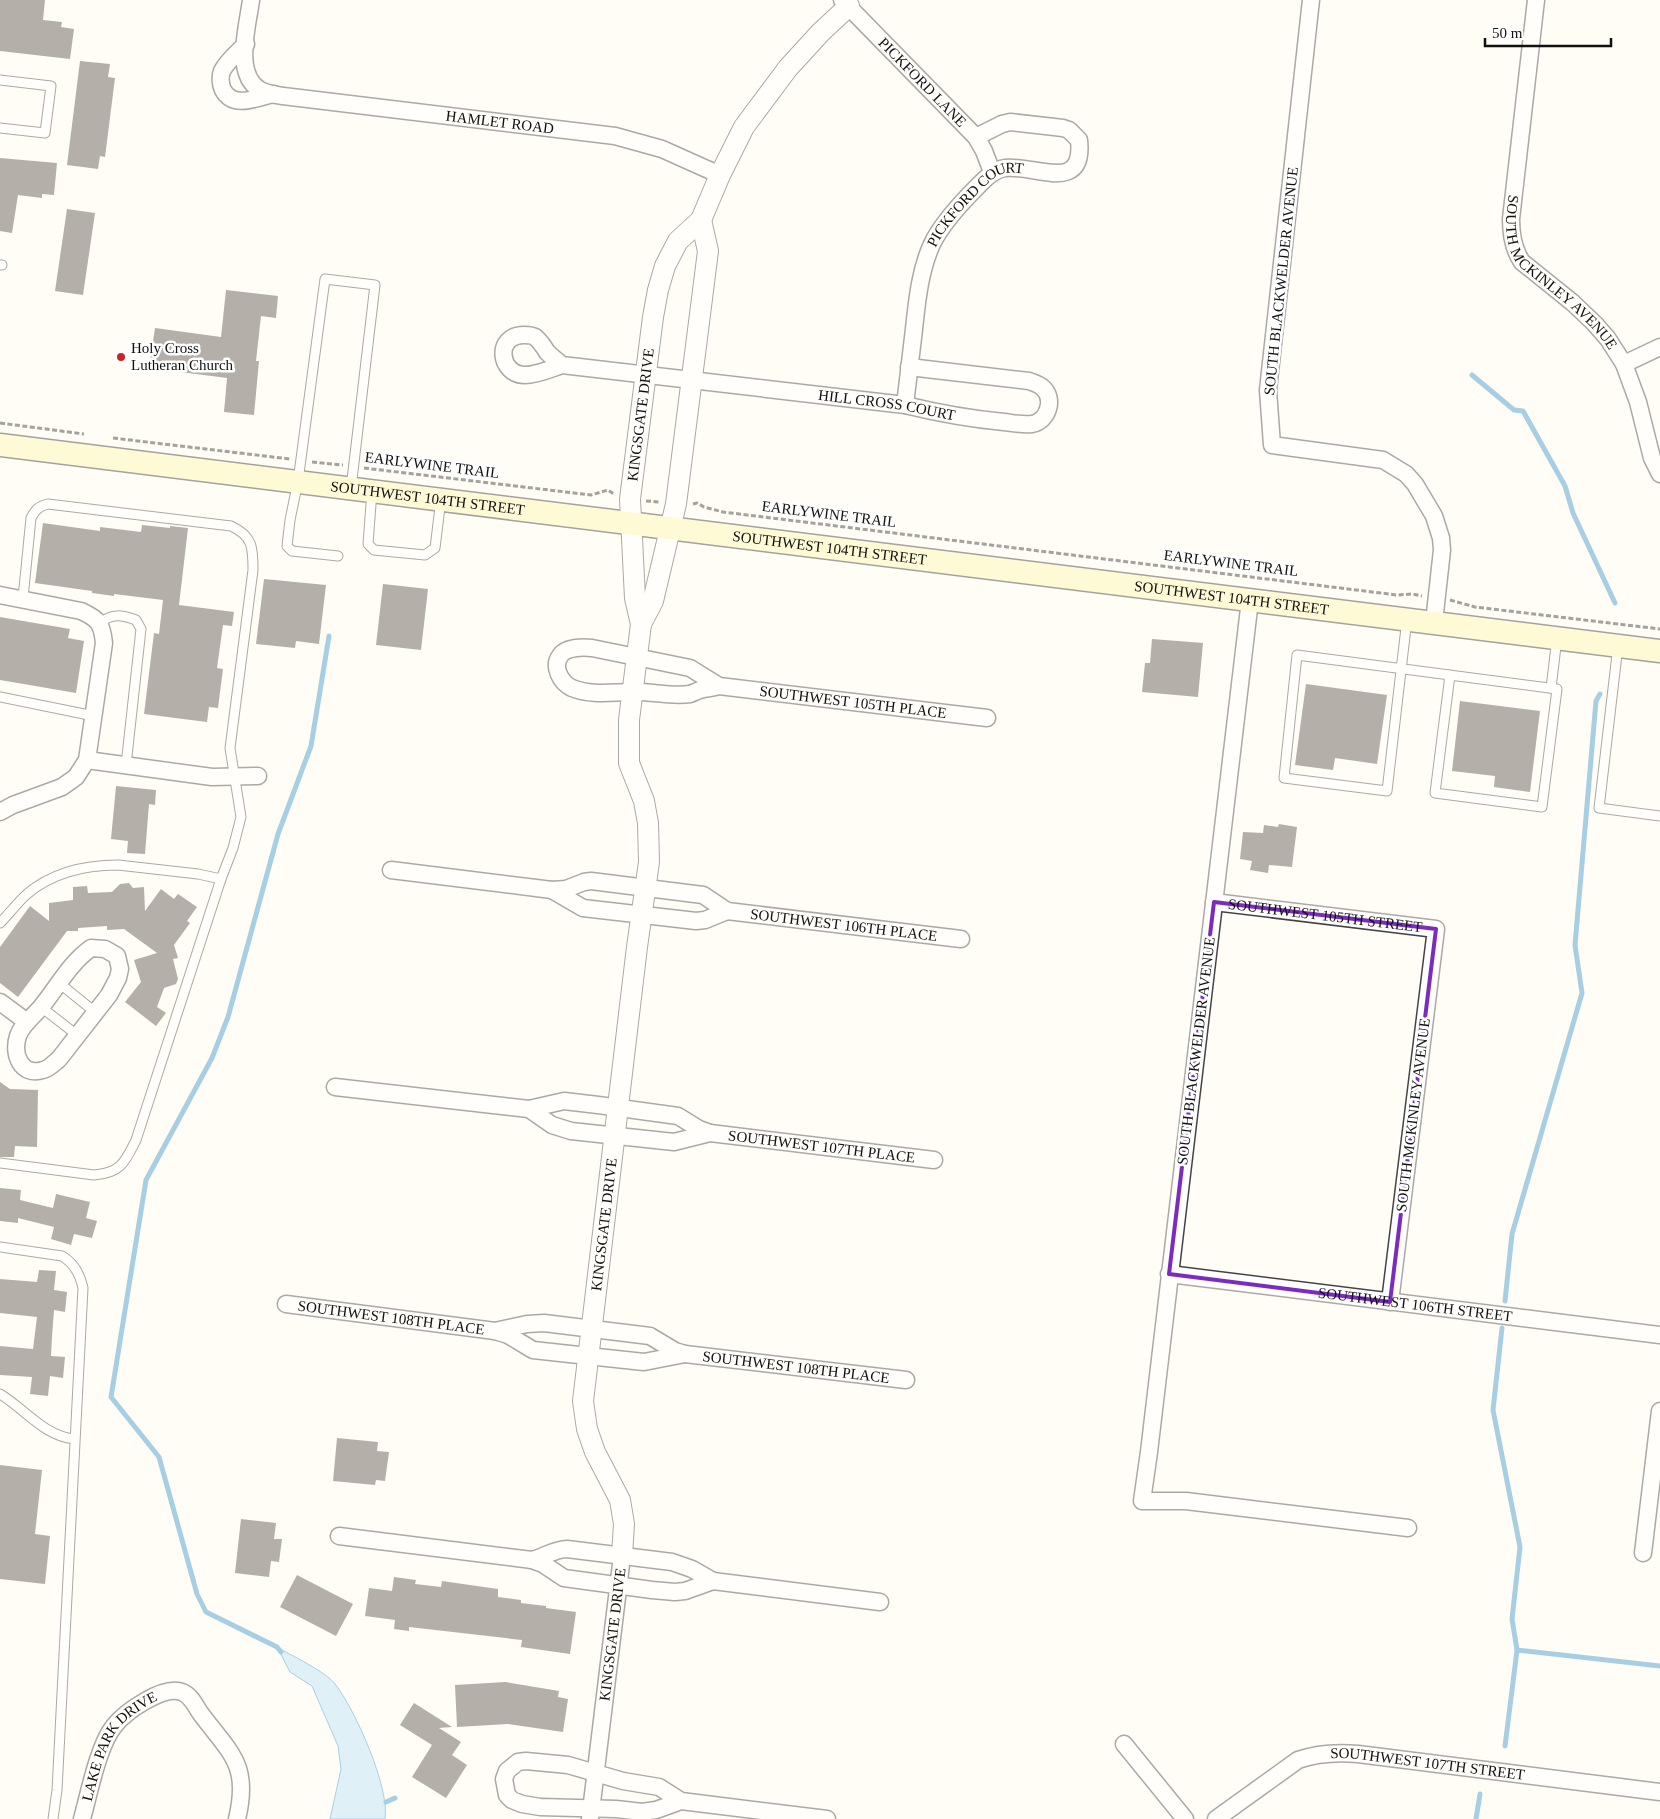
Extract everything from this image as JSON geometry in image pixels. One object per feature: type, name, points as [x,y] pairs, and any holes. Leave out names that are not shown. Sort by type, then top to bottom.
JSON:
[{"type":"main road","name":"SOUTHWEST 104TH STREET","points":[[0,444],[299,471],[441,499],[1660,651]]},
{"type":"street","points":[[246,44],[251,0]]},
{"type":"street","name":"SOUTH BLACKWELDER AVENUE","points":[[1311,0],[1268,390],[1272,445],[1383,460],[1406,474],[1415,484],[1434,516],[1441,538],[1442,550],[1434,622]]},
{"type":"street","name":"SOUTH MCKINLEY AVENUE","points":[[1536,0],[1512,219],[1513,243],[1517,255],[1522,262],[1573,303],[1608,339],[1624,364],[1638,402],[1652,458],[1660,474]]},
{"type":"street","name":"PICKFORD LANE","points":[[849,2],[976,137],[992,172]]},
{"type":"street","name":"KINGSGATE DRIVE","points":[[591,1814],[619,1586],[624,1524],[620,1500],[595,1452],[587,1429],[583,1401],[649,862],[648,822],[644,802],[630,763],[629,720],[641,624],[635,598],[630,498],[658,290],[665,266],[678,241],[701,220],[720,175],[744,127],[773,86],[849,2]]},
{"type":"street","name":"HAMLET ROAD","points":[[246,44],[244,67],[246,73],[260,90],[273,94],[615,136],[662,149],[720,175]]},
{"type":"street","name":"HAMLET ROAD","points":[[246,44],[222,71],[220,85],[223,91],[228,97],[243,101],[273,94]]},
{"type":"street","name":"PICKFORD COURT","points":[[905,405],[921,279],[930,249],[941,229],[952,214],[992,172],[1005,168],[1050,173],[1068,172],[1080,157],[1079,140],[1069,130],[1063,128],[1010,122],[976,137]]},
{"type":"street","name":"KINGSGATE DRIVE","points":[[641,624],[653,601],[676,504],[708,251],[701,220]]},
{"type":"street","points":[[1624,364],[1660,347]]},
{"type":"street","name":"HILL CROSS COURT","points":[[562,365],[905,405],[932,412],[991,421],[1031,424],[1039,421],[1049,407],[1050,399],[1046,392],[1038,384],[1029,381],[909,367]]},
{"type":"street","points":[[0,595],[23,598],[81,611],[93,616],[100,623],[103,630],[104,644],[87,760],[76,777],[62,787],[13,805],[0,812]]},
{"type":"street","name":"SOUTH BLACKWELDER AVENUE","points":[[1250,600],[1142,1501],[1186,1501],[1408,1528]]},
{"type":"street","name":"SOUTHWEST 105TH PLACE","points":[[719,686],[690,668],[592,648],[581,647],[565,652],[560,656],[558,664],[558,672],[562,681],[579,690],[604,693],[690,694],[719,686],[987,718]]},
{"type":"street","points":[[87,760],[212,777],[258,776]]},
{"type":"street","name":"SOUTHWEST 106TH PLACE","points":[[391,870],[552,890],[566,889],[591,881],[703,894],[727,911]]},
{"type":"street","name":"SOUTHWEST 106TH PLACE","points":[[552,890],[583,908],[641,915],[696,921],[704,920],[727,911],[960,939]]},
{"type":"street","name":"SOUTHWEST 105TH STREET","points":[[1214,902],[1436,929]]},
{"type":"street","name":"SOUTH MCKINLEY AVENUE","points":[[1390,1302],[1436,929]]},
{"type":"street","points":[[91,948],[105,948],[117,956],[120,969],[118,978],[109,994],[49,1068],[32,1071],[18,1060],[15,1051],[19,1034],[59,982],[73,963],[91,948]]},
{"type":"street","points":[[0,1002],[27,1022]]},
{"type":"street","name":"SOUTHWEST 107TH PLACE","points":[[336,1087],[529,1109],[564,1101],[618,1107],[678,1116],[699,1129],[710,1133],[934,1160]]},
{"type":"street","name":"SOUTHWEST 107TH PLACE","points":[[529,1109],[552,1125],[571,1131],[674,1142],[710,1133]]},
{"type":"street","name":"SOUTHWEST 106TH STREET","points":[[1169,1274],[1660,1335]]},
{"type":"street","name":"SOUTHWEST 108TH PLACE","points":[[286,1304],[495,1331],[508,1335],[533,1350],[644,1362],[686,1354]]},
{"type":"street","name":"SOUTHWEST 108TH PLACE","points":[[495,1331],[534,1323],[650,1336],[675,1351],[686,1354],[906,1380]]},
{"type":"street","points":[[1643,1553],[1660,1411]]},
{"type":"street","points":[[339,1536],[532,1560],[544,1564],[564,1578],[619,1586],[675,1592],[685,1591],[713,1582],[880,1602]]},
{"type":"street","points":[[532,1560],[547,1556],[560,1549],[672,1562],[692,1569],[713,1582]]},
{"type":"street","name":"LAKE PARK DRIVE","points":[[82,1819],[101,1752],[113,1726],[132,1710],[166,1691],[174,1690],[187,1694],[235,1758],[241,1779],[240,1805],[237,1819]]},
{"type":"street","points":[[1124,1744],[1185,1819]]},
{"type":"street","name":"SOUTHWEST 107TH STREET","points":[[1216,1819],[1298,1760],[1330,1752],[1660,1792]]},
{"type":"street","points":[[681,1802],[659,1787],[623,1781],[568,1765],[526,1760],[511,1766],[504,1779],[507,1795],[512,1800],[522,1804],[591,1814],[650,1811],[681,1802],[828,1819]]},
{"type":"lane","points":[[0,80],[51,86],[45,133],[0,128]]},
{"type":"lane","points":[[338,556],[292,551],[287,546],[325,279],[374,285],[359,482],[368,544],[374,550],[425,555],[435,548],[441,499]]},
{"type":"lane","points":[[0,1163],[94,1175],[106,1174],[114,1171],[125,1162],[136,1140],[221,879],[233,848],[241,817],[230,748],[253,570],[253,555],[248,536],[231,526],[48,504],[34,511],[31,518],[23,598]]},
{"type":"lane","points":[[100,623],[113,615],[123,615],[136,620],[141,629],[126,765]]},
{"type":"lane","points":[[1407,619],[1401,669],[1386,791],[1284,778],[1297,655],[1401,669],[1450,675],[1557,689],[1542,807],[1435,793],[1450,675]]},
{"type":"lane","points":[[1551,688],[1557,638]]},
{"type":"lane","points":[[1618,646],[1599,808],[1660,816]]},
{"type":"lane","points":[[0,697],[94,716]]},
{"type":"lane","points":[[0,923],[26,895],[52,877],[89,867],[118,865],[198,874],[221,879]]},
{"type":"lane","points":[[59,982],[95,1012]]},
{"type":"lane","points":[[41,1007],[77,1035]]},
{"type":"lane","points":[[0,1247],[62,1256],[74,1266],[81,1279],[83,1298],[74,1439],[57,1790],[53,1819]]},
{"type":"lane","points":[[0,1394],[52,1433],[62,1438],[74,1439]]},
{"type":"path","points":[[0,423],[94,435]]},
{"type":"path","name":"EARLYWINE TRAIL","points":[[104,436],[359,482],[591,495],[608,490],[616,495],[630,498],[676,504],[692,505],[697,503],[723,512],[1396,596],[1412,594],[1457,601],[1475,606],[1660,629]]},
{"type":"highlighted area","points":[[1214,902],[1436,929],[1390,1302],[1169,1274]]},
{"type":"water","points":[[277,1647],[324,1674],[335,1684],[343,1696],[361,1730],[377,1769],[385,1805],[385,1819],[330,1819],[341,1769],[338,1746],[312,1686],[290,1672]]},
{"type":"building","points":[[0,0],[45,0],[43,20],[62,22],[61,27],[74,29],[70,59],[0,51]]},
{"type":"building","points":[[80,61],[110,64],[108,77],[115,78],[105,157],[100,156],[98,169],[67,165]]},
{"type":"building","points":[[0,158],[57,163],[54,195],[42,194],[42,198],[18,195],[12,233],[0,231]]},
{"type":"building","points":[[67,209],[95,213],[83,295],[55,291]]},
{"type":"building","points":[[226,290],[278,296],[276,318],[261,316],[256,361],[259,361],[254,415],[224,412],[227,378],[149,368],[155,328],[221,337]]},
{"type":"building","points":[[43,523],[100,531],[100,527],[141,532],[142,525],[188,528],[179,605],[234,612],[232,626],[223,625],[217,668],[223,669],[218,708],[209,707],[207,722],[144,714],[154,633],[159,634],[163,600],[114,594],[114,596],[35,583]]},
{"type":"building","points":[[264,579],[326,585],[319,644],[296,641],[295,648],[256,644]]},
{"type":"building","points":[[383,584],[428,589],[421,650],[376,645]]},
{"type":"building","points":[[0,617],[70,629],[68,638],[84,641],[76,693],[0,680]]},
{"type":"building","points":[[1152,639],[1203,643],[1198,697],[1142,692],[1145,663],[1150,663]]},
{"type":"building","points":[[1306,684],[1387,695],[1377,764],[1335,758],[1333,770],[1295,765]]},
{"type":"building","points":[[1460,701],[1540,711],[1530,792],[1494,787],[1495,776],[1452,771]]},
{"type":"building","points":[[116,786],[156,790],[155,805],[149,804],[145,854],[127,853],[128,841],[111,839]]},
{"type":"building","points":[[1279,824],[1297,827],[1292,867],[1269,865],[1268,873],[1250,870],[1252,861],[1240,859],[1243,832],[1263,833],[1264,825],[1278,827]]},
{"type":"building","points":[[129,883],[133,888],[144,887],[145,911],[161,889],[174,899],[178,894],[197,907],[187,921],[190,923],[174,945],[178,958],[173,959],[178,979],[176,984],[164,988],[157,1007],[166,1013],[156,1026],[125,1002],[141,982],[134,960],[157,953],[124,929],[107,930],[107,926],[78,928],[78,931],[67,931],[18,997],[0,983],[0,947],[30,906],[49,921],[49,903],[73,900],[73,887],[87,886],[88,893],[112,892],[120,884]]},
{"type":"building","points":[[0,1082],[10,1089],[38,1090],[37,1147],[15,1146],[14,1157],[0,1157]]},
{"type":"building","points":[[0,1188],[21,1190],[20,1200],[53,1208],[56,1194],[90,1202],[86,1218],[97,1221],[92,1238],[74,1234],[71,1245],[51,1239],[54,1227],[18,1218],[18,1223],[0,1221]]},
{"type":"building","points":[[39,1270],[56,1271],[54,1290],[67,1292],[65,1312],[54,1310],[51,1356],[65,1357],[63,1378],[50,1376],[48,1396],[30,1394],[32,1377],[0,1375],[0,1346],[33,1349],[37,1317],[0,1313],[0,1279],[37,1282]]},
{"type":"building","points":[[337,1438],[378,1442],[377,1451],[389,1452],[385,1481],[376,1480],[375,1485],[333,1481]]},
{"type":"building","points":[[0,1465],[42,1470],[35,1534],[50,1536],[45,1584],[0,1579]]},
{"type":"building","points":[[241,1519],[276,1523],[274,1539],[282,1539],[279,1562],[271,1561],[269,1577],[235,1573]]},
{"type":"building","points":[[297,1575],[353,1604],[336,1636],[280,1607]]},
{"type":"building","points":[[394,1577],[416,1580],[415,1584],[441,1587],[442,1581],[498,1589],[498,1597],[521,1600],[521,1603],[546,1606],[546,1608],[576,1612],[570,1654],[521,1647],[522,1640],[409,1627],[409,1631],[394,1629],[395,1620],[365,1616],[369,1588],[392,1591]]},
{"type":"building","points":[[505,1682],[559,1691],[558,1697],[568,1699],[563,1732],[508,1724],[457,1727],[455,1685]]},
{"type":"building","points":[[414,1703],[452,1727],[439,1728],[461,1742],[452,1755],[467,1765],[446,1798],[412,1777],[432,1745],[400,1725]]},
{"type":"waterway","points":[[1472,375],[1514,410],[1523,411],[1565,486],[1573,513],[1615,603]]},
{"type":"waterway","points":[[281,1652],[277,1647],[206,1612],[197,1594],[159,1457],[111,1397],[146,1180],[212,1058],[228,1017],[278,834],[311,746],[329,636]]},
{"type":"waterway","points":[[1505,1301],[1512,1234],[1582,993],[1575,945],[1596,701],[1600,694]]},
{"type":"waterway","points":[[1502,1328],[1493,1410],[1520,1547],[1512,1619],[1517,1650]]},
{"type":"waterway","points":[[1505,1746],[1517,1650],[1660,1666]]},
{"type":"waterway","points":[[1476,1819],[1480,1794]]},
{"type":"waterway","points":[[386,1802],[395,1798]]},
{"type":"place","name":"Holy Cross Lutheran Church","points":[[121,357]]}]
